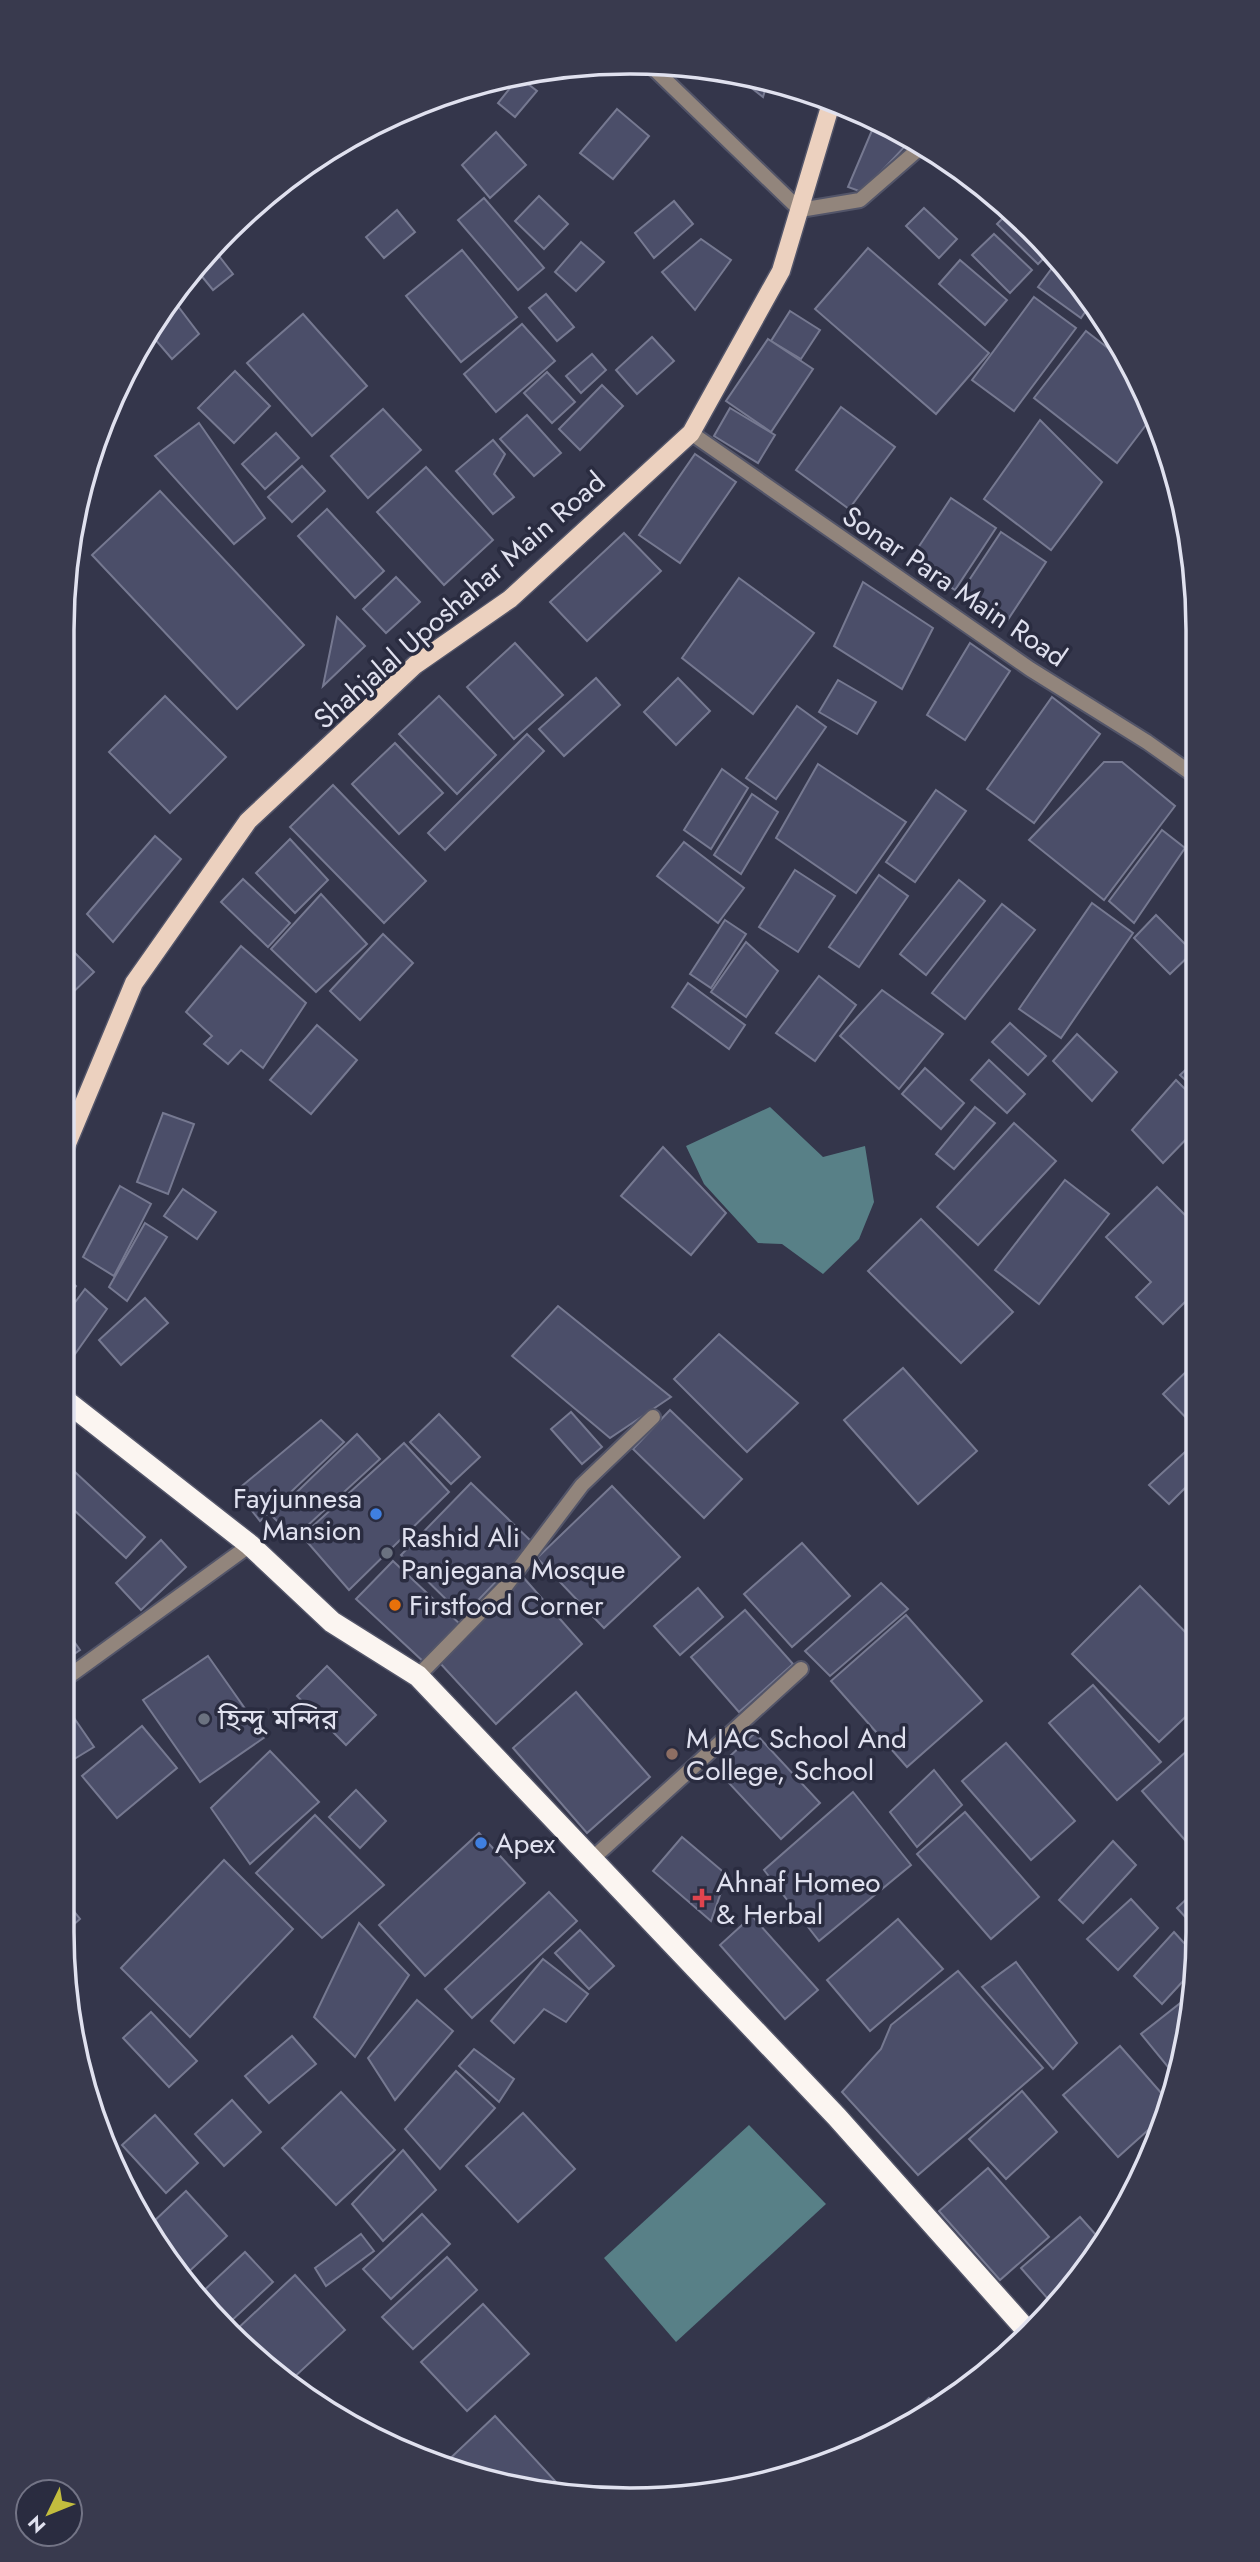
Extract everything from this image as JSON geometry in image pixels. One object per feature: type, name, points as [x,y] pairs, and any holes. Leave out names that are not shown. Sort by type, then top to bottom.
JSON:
[{"type":"highway","points":[[74,1407],[250,1545],[332,1622],[418,1676],[837,2117],[1023,2327]]},
{"type":"main road","name":"Shahjalal Uposhahar Main Road","points":[[74,1127],[134,983],[248,821],[415,665],[510,599],[691,433],[781,271],[829,111]]},
{"type":"street","points":[[660,75],[800,210],[860,200],[915,152]]},
{"type":"street","name":"Sonar Para Main Road","points":[[691,433],[1030,669],[1186,770]]},
{"type":"street","points":[[418,1676],[505,1587],[582,1485],[653,1417]]},
{"type":"street","points":[[74,1673],[250,1545]]},
{"type":"street","points":[[592,1859],[801,1669]]},
{"type":"shaded area","points":[[770,1107],[823,1157],[865,1146],[874,1202],[859,1239],[823,1274],[782,1244],[758,1243],[704,1184],[686,1146]]},
{"type":"shaded area","points":[[749,2125],[826,2204],[676,2342],[604,2258]]},
{"type":"building","points":[[527,83],[537,91],[515,117],[498,103],[512,86]]},
{"type":"building","points":[[750,86],[765,90],[763,97]]},
{"type":"building","points":[[617,109],[649,136],[613,179],[580,153]]},
{"type":"building","points":[[872,129],[905,146],[862,192],[848,187]]},
{"type":"building","points":[[496,132],[526,165],[490,198],[462,165]]},
{"type":"building","points":[[539,196],[568,224],[544,249],[515,221]]},
{"type":"building","points":[[484,198],[544,268],[518,290],[458,220]]},
{"type":"building","points":[[674,201],[693,224],[654,258],[635,233]]},
{"type":"building","points":[[924,208],[957,239],[939,258],[906,226]]},
{"type":"building","points":[[397,210],[415,232],[384,258],[366,237]]},
{"type":"building","points":[[1003,218],[1044,258],[1038,264],[997,224]]},
{"type":"building","points":[[994,234],[1032,270],[1010,293],[972,255]]},
{"type":"building","points":[[701,239],[731,260],[695,310],[662,272]]},
{"type":"building","points":[[581,242],[604,262],[576,291],[555,272]]},
{"type":"building","points":[[868,248],[989,353],[936,414],[815,309]]},
{"type":"building","points":[[462,250],[517,317],[461,362],[406,296]]},
{"type":"building","points":[[219,256],[233,274],[213,290],[201,276]]},
{"type":"building","points":[[960,260],[1007,300],[985,325],[939,284]]},
{"type":"building","points":[[1052,268],[1086,311],[1081,318],[1038,287]]},
{"type":"building","points":[[546,294],[574,327],[557,341],[529,308]]},
{"type":"building","points":[[1034,297],[1076,328],[1014,411],[972,380]]},
{"type":"building","points":[[178,306],[199,334],[172,359],[156,340]]},
{"type":"building","points":[[790,311],[820,330],[801,359],[771,341]]},
{"type":"building","points":[[303,314],[367,386],[312,436],[247,363]]},
{"type":"building","points":[[522,324],[555,361],[496,412],[464,374]]},
{"type":"building","points":[[1086,331],[1111,351],[1147,424],[1117,463],[1034,398]]},
{"type":"building","points":[[652,337],[674,361],[637,394],[616,370]]},
{"type":"building","points":[[768,339],[813,369],[771,432],[726,401]]},
{"type":"building","points":[[592,354],[606,370],[581,393],[566,376]]},
{"type":"building","points":[[235,371],[270,406],[234,443],[198,408]]},
{"type":"building","points":[[547,372],[575,402],[552,423],[524,393]]},
{"type":"building","points":[[602,385],[623,406],[580,450],[559,429]]},
{"type":"building","points":[[841,407],[895,447],[849,509],[796,470]]},
{"type":"building","points":[[730,408],[775,435],[758,463],[714,436]]},
{"type":"building","points":[[383,409],[421,450],[368,498],[331,456]]},
{"type":"building","points":[[527,415],[561,453],[534,476],[500,439]]},
{"type":"building","points":[[1040,420],[1102,482],[1051,550],[984,499]]},
{"type":"building","points":[[199,423],[265,518],[234,544],[155,456]]},
{"type":"building","points":[[276,433],[299,458],[265,489],[242,464]]},
{"type":"building","points":[[493,440],[505,454],[494,474],[514,497],[493,514],[456,471]]},
{"type":"building","points":[[695,454],[736,482],[680,563],[639,535]]},
{"type":"building","points":[[302,466],[325,491],[292,522],[268,497]]},
{"type":"building","points":[[426,467],[493,540],[444,585],[377,512]]},
{"type":"building","points":[[160,491],[304,645],[237,709],[92,555]]},
{"type":"building","points":[[951,498],[996,528],[955,590],[910,560]]},
{"type":"building","points":[[327,509],[384,571],[355,598],[298,536]]},
{"type":"building","points":[[1001,532],[1046,562],[1005,624],[960,594]]},
{"type":"building","points":[[624,533],[661,571],[587,641],[550,602]]},
{"type":"building","points":[[396,577],[420,602],[386,633],[363,609]]},
{"type":"building","points":[[739,578],[814,633],[753,714],[682,658]]},
{"type":"building","points":[[863,582],[933,628],[902,689],[834,646]]},
{"type":"building","points":[[337,617],[365,646],[323,686]]},
{"type":"building","points":[[515,643],[563,695],[514,739],[467,687]]},
{"type":"building","points":[[970,643],[1010,671],[965,740],[927,715]]},
{"type":"building","points":[[596,678],[620,705],[564,756],[539,729]]},
{"type":"building","points":[[678,678],[710,711],[676,745],[644,712]]},
{"type":"building","points":[[838,680],[876,702],[857,734],[819,712]]},
{"type":"building","points":[[165,696],[226,757],[170,813],[109,752]]},
{"type":"building","points":[[439,696],[496,755],[457,794],[399,734]]},
{"type":"building","points":[[1052,697],[1100,734],[1034,823],[987,789]]},
{"type":"building","points":[[797,706],[826,727],[776,799],[746,778]]},
{"type":"building","points":[[527,734],[544,751],[445,850],[428,833]]},
{"type":"building","points":[[395,743],[443,793],[399,834],[352,784]]},
{"type":"building","points":[[1104,762],[1122,762],[1175,806],[1104,900],[1029,840]]},
{"type":"building","points":[[818,764],[906,822],[856,893],[776,838]]},
{"type":"building","points":[[722,769],[748,788],[711,849],[684,830]]},
{"type":"building","points":[[333,785],[426,881],[384,923],[290,827]]},
{"type":"building","points":[[936,790],[966,811],[915,882],[886,862]]},
{"type":"building","points":[[752,794],[778,812],[741,874],[714,855]]},
{"type":"building","points":[[1162,830],[1185,848],[1134,923],[1109,901]]},
{"type":"building","points":[[155,836],[181,859],[113,942],[87,914]]},
{"type":"building","points":[[290,839],[328,880],[295,913],[256,873]]},
{"type":"building","points":[[684,842],[744,888],[718,923],[657,876]]},
{"type":"building","points":[[795,870],[835,896],[798,952],[759,927]]},
{"type":"building","points":[[879,875],[908,896],[859,967],[829,947]]},
{"type":"building","points":[[243,879],[290,923],[268,947],[221,902]]},
{"type":"building","points":[[959,880],[985,901],[926,975],[900,954]]},
{"type":"building","points":[[321,894],[367,944],[316,992],[271,949]]},
{"type":"building","points":[[1092,903],[1133,933],[1061,1038],[1019,1009]]},
{"type":"building","points":[[1002,904],[1035,930],[965,1019],[932,993]]},
{"type":"building","points":[[1156,915],[1186,945],[1186,959],[1170,974],[1134,938]]},
{"type":"building","points":[[725,920],[746,934],[711,988],[690,974]]},
{"type":"building","points":[[383,934],[413,963],[360,1020],[330,991]]},
{"type":"building","points":[[746,942],[778,971],[746,1017],[711,992]]},
{"type":"building","points":[[241,946],[306,1003],[263,1068],[241,1050],[228,1064],[204,1044],[212,1036],[186,1012]]},
{"type":"building","points":[[74,952],[94,972],[74,991]]},
{"type":"building","points":[[819,976],[856,1005],[815,1061],[776,1033]]},
{"type":"building","points":[[688,983],[745,1025],[729,1049],[672,1007]]},
{"type":"building","points":[[882,990],[943,1034],[899,1089],[840,1036]]},
{"type":"building","points":[[1010,1023],[1046,1056],[1028,1075],[992,1042]]},
{"type":"building","points":[[317,1025],[357,1060],[311,1114],[270,1080]]},
{"type":"building","points":[[1077,1034],[1117,1072],[1092,1101],[1053,1061]]},
{"type":"building","points":[[989,1060],[1025,1094],[1007,1113],[971,1080]]},
{"type":"building","points":[[925,1068],[964,1103],[941,1129],[902,1094]]},
{"type":"building","points":[[1186,1069],[1186,1081],[1180,1075]]},
{"type":"building","points":[[1176,1080],[1186,1090],[1186,1139],[1163,1163],[1132,1130]]},
{"type":"building","points":[[975,1107],[995,1123],[954,1169],[936,1154]]},
{"type":"building","points":[[163,1113],[194,1124],[168,1194],[137,1182]]},
{"type":"building","points":[[1014,1123],[1056,1161],[978,1245],[937,1207]]},
{"type":"building","points":[[663,1147],[726,1213],[691,1255],[621,1196]]},
{"type":"building","points":[[1065,1180],[1109,1214],[1039,1304],[995,1270]]},
{"type":"building","points":[[120,1186],[151,1204],[114,1276],[83,1257]]},
{"type":"building","points":[[1157,1187],[1186,1216],[1186,1301],[1163,1324],[1136,1297],[1151,1282],[1106,1237]]},
{"type":"building","points":[[183,1189],[216,1212],[197,1239],[164,1216]]},
{"type":"building","points":[[921,1219],[1013,1312],[961,1363],[868,1271]]},
{"type":"building","points":[[145,1223],[167,1237],[127,1301],[109,1287]]},
{"type":"building","points":[[85,1289],[107,1309],[75,1354],[74,1353],[74,1304]]},
{"type":"building","points":[[145,1298],[168,1323],[121,1365],[99,1340]]},
{"type":"building","points":[[558,1306],[671,1397],[610,1438],[512,1356]]},
{"type":"building","points":[[719,1334],[798,1403],[747,1452],[674,1379]]},
{"type":"building","points":[[903,1368],[977,1451],[918,1504],[844,1420]]},
{"type":"building","points":[[1186,1372],[1186,1418],[1163,1394]]},
{"type":"building","points":[[670,1410],[742,1479],[704,1518],[633,1449]]},
{"type":"building","points":[[571,1412],[602,1447],[582,1464],[551,1429]]},
{"type":"building","points":[[439,1414],[480,1457],[451,1484],[410,1442]]},
{"type":"building","points":[[321,1420],[344,1442],[260,1521],[236,1491]]},
{"type":"building","points":[[357,1434],[380,1459],[294,1538],[272,1516]]},
{"type":"building","name":"Fayjunnesa Mansion","points":[[404,1443],[449,1492],[349,1590],[302,1536]]},
{"type":"building","points":[[1186,1451],[1186,1487],[1169,1504],[1149,1485]]},
{"type":"building","points":[[74,1471],[145,1537],[126,1558],[74,1510]]},
{"type":"building","points":[[471,1483],[533,1543],[463,1616],[401,1555]]},
{"type":"building","points":[[612,1486],[680,1557],[604,1628],[537,1558]]},
{"type":"building","points":[[161,1540],[186,1567],[141,1610],[116,1583]]},
{"type":"building","points":[[802,1543],[850,1596],[792,1647],[744,1594]]},
{"type":"building","points":[[393,1561],[462,1626],[426,1664],[356,1599]]},
{"type":"building","points":[[523,1577],[582,1644],[496,1724],[439,1662]]},
{"type":"building","points":[[881,1583],[908,1609],[830,1676],[805,1651]]},
{"type":"building","points":[[1140,1586],[1186,1633],[1186,1716],[1159,1742],[1072,1654]]},
{"type":"building","points":[[698,1588],[723,1617],[680,1655],[654,1626]]},
{"type":"building","points":[[745,1610],[793,1664],[739,1712],[691,1657]]},
{"type":"building","points":[[906,1615],[982,1701],[907,1767],[831,1681]]},
{"type":"building","points":[[74,1641],[80,1650],[74,1654]]},
{"type":"building","name":"হিন্দু মন্দির","points":[[208,1656],[265,1737],[200,1782],[143,1700]]},
{"type":"building","points":[[327,1666],[376,1715],[346,1745],[297,1696]]},
{"type":"building","points":[[1093,1685],[1161,1762],[1117,1800],[1049,1723]]},
{"type":"building","points":[[576,1692],[650,1777],[587,1833],[513,1748]]},
{"type":"building","points":[[74,1718],[94,1747],[74,1759]]},
{"type":"building","points":[[142,1726],[177,1768],[117,1818],[82,1776]]},
{"type":"building","points":[[755,1733],[820,1803],[781,1839],[716,1769]]},
{"type":"building","points":[[1006,1743],[1075,1821],[1031,1860],[962,1781]]},
{"type":"building","points":[[270,1751],[319,1802],[250,1864],[211,1808]]},
{"type":"building","points":[[1186,1752],[1186,1841],[1142,1791]]},
{"type":"building","points":[[934,1770],[962,1805],[917,1847],[890,1812]]},
{"type":"building","points":[[356,1790],[386,1821],[360,1848],[329,1817]]},
{"type":"building","points":[[853,1792],[911,1865],[819,1941],[764,1870]]},
{"type":"building","points":[[965,1812],[1039,1897],[991,1939],[917,1854]]},
{"type":"building","points":[[315,1815],[384,1885],[322,1938],[256,1873]]},
{"type":"building","points":[[479,1833],[525,1883],[425,1976],[379,1925]]},
{"type":"building","name":"Ahnaf Homeo & Herbal","points":[[682,1837],[727,1875],[711,1921],[653,1871]]},
{"type":"building","points":[[1113,1841],[1136,1865],[1083,1923],[1059,1900]]},
{"type":"building","points":[[224,1860],[293,1929],[190,2037],[121,1968]]},
{"type":"building","points":[[549,1892],[577,1921],[472,2018],[445,1989]]},
{"type":"building","points":[[1131,1899],[1158,1928],[1118,1970],[1087,1939]]},
{"type":"building","points":[[1186,1899],[1186,1918],[1177,1908]]},
{"type":"building","points":[[74,1911],[80,1919],[74,1924]]},
{"type":"building","points":[[752,1916],[818,1990],[785,2019],[720,1945]]},
{"type":"building","points":[[898,1919],[943,1969],[870,2031],[827,1980]]},
{"type":"building","points":[[359,1923],[409,1975],[355,2057],[314,2017]]},
{"type":"building","points":[[580,1930],[614,1966],[589,1989],[555,1953]]},
{"type":"building","points":[[1174,1932],[1186,1945],[1184,1980],[1162,2004],[1134,1976]]},
{"type":"building","points":[[543,1959],[588,1994],[566,2022],[544,2009],[514,2043],[491,2021]]},
{"type":"building","points":[[1016,1962],[1077,2043],[1053,2069],[982,1987]]},
{"type":"building","points":[[958,1971],[1043,2068],[918,2175],[842,2092],[881,2049],[891,2025]]},
{"type":"building","points":[[417,2000],[453,2031],[395,2100],[368,2058]]},
{"type":"building","points":[[1182,2001],[1170,2069],[1141,2034]]},
{"type":"building","points":[[151,2012],[197,2061],[169,2087],[123,2038]]},
{"type":"building","points":[[292,2036],[316,2064],[269,2103],[245,2076]]},
{"type":"building","points":[[1120,2046],[1162,2094],[1151,2128],[1118,2157],[1063,2095]]},
{"type":"building","points":[[474,2049],[514,2079],[499,2102],[459,2066]]},
{"type":"building","points":[[456,2071],[495,2108],[440,2169],[405,2129]]},
{"type":"building","points":[[1022,2091],[1057,2132],[1006,2179],[969,2139]]},
{"type":"building","points":[[341,2092],[395,2150],[336,2205],[282,2148]]},
{"type":"building","points":[[232,2100],[261,2132],[224,2166],[195,2134]]},
{"type":"building","points":[[523,2113],[575,2169],[518,2222],[466,2166]]},
{"type":"building","points":[[155,2115],[198,2163],[166,2193],[122,2145]]},
{"type":"building","points":[[403,2150],[436,2190],[383,2241],[352,2204]]},
{"type":"building","points":[[988,2168],[1049,2237],[1000,2280],[939,2211]]},
{"type":"building","points":[[186,2191],[227,2236],[189,2272],[155,2221]]},
{"type":"building","points":[[422,2214],[450,2244],[391,2299],[363,2269]]},
{"type":"building","points":[[1080,2217],[1096,2235],[1072,2271],[1048,2299],[1021,2268]]},
{"type":"building","points":[[361,2234],[374,2251],[326,2286],[315,2268]]},
{"type":"building","points":[[245,2252],[273,2282],[231,2321],[204,2290]]},
{"type":"building","points":[[447,2257],[477,2290],[413,2349],[382,2317]]},
{"type":"building","points":[[295,2275],[345,2330],[295,2377],[238,2328]]},
{"type":"building","points":[[483,2304],[529,2354],[467,2411],[421,2362]]},
{"type":"building","points":[[495,2416],[556,2482],[521,2478],[450,2459]]},
{"type":"place","name":"Fayjunnesa Mansion","points":[[376,1514]]},
{"type":"place","name":"Rashid Ali Panjegana Mosque","points":[[387,1553]]},
{"type":"place","name":"Firstfood Corner","points":[[395,1605]]},
{"type":"place","name":"হিন্দু মন্দির","points":[[204,1719]]},
{"type":"place","name":"M JAC School And College, School","points":[[672,1754]]},
{"type":"place","name":"Apex","points":[[481,1843]]},
{"type":"place","name":"Ahnaf Homeo & Herbal","points":[[702,1898]]}]
